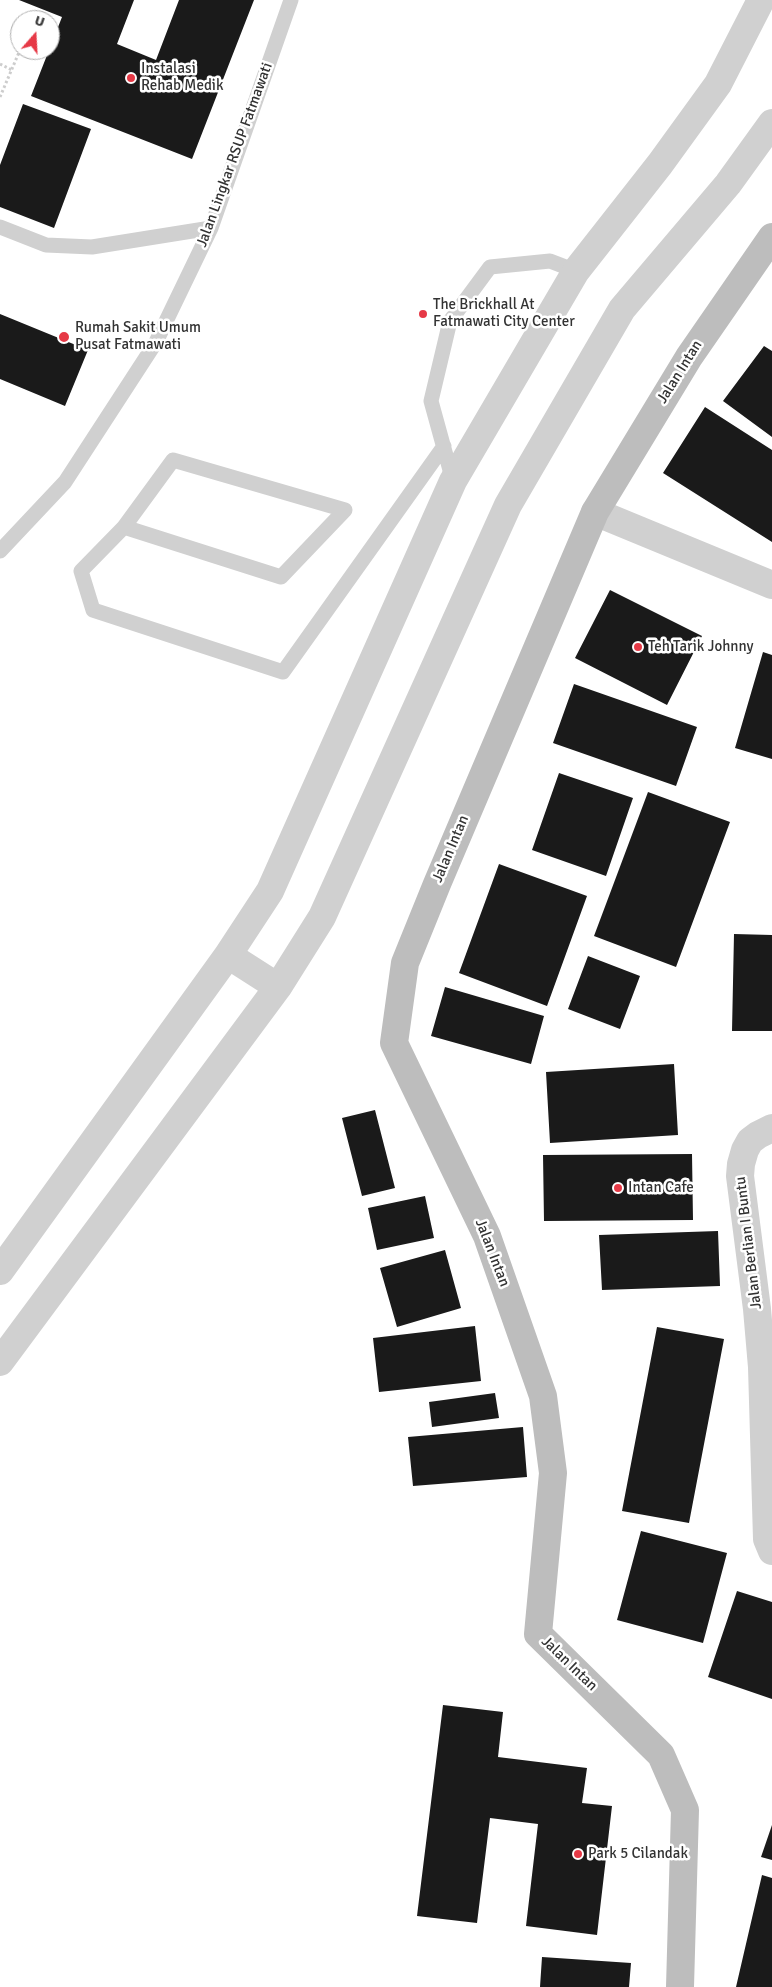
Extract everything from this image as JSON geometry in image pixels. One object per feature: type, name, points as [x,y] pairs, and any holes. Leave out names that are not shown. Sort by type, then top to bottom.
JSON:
[{"type":"street","points":[[0,1271],[228,956],[270,891],[453,480],[576,271],[660,164],[718,84],[761,0]]},
{"type":"street","points":[[0,1362],[278,987],[322,917],[508,504],[622,309],[728,184],[772,122]]},
{"type":"street","name":"Jalan Intan","points":[[680,1987],[685,1810],[661,1755],[538,1634],[553,1473],[544,1396],[487,1236],[394,1043],[405,963],[595,512],[689,357],[772,238]]},
{"type":"street","points":[[595,512],[772,585]]},
{"type":"street","points":[[228,956],[278,987]]},
{"type":"street","name":"Jalan Berlian I Buntu","points":[[772,1128],[750,1141],[745,1150],[740,1176],[757,1309],[763,1402],[766,1539],[772,1551]]},
{"type":"lane","name":"Jalan Lingkar RSUP Fatmawati","points":[[0,551],[65,482],[156,342],[211,228],[291,0]]},
{"type":"lane","points":[[0,227],[46,245],[92,247],[211,228]]},
{"type":"lane","points":[[453,480],[431,401],[450,321],[490,267],[550,261],[576,271]]},
{"type":"lane","points":[[124,527],[281,577],[345,510],[173,460],[124,527],[81,571],[93,610],[283,672],[444,446]]},
{"type":"path","points":[[0,97],[16,60]]},
{"type":"path","points":[[0,64],[12,70]]},
{"type":"building","name":"Instalasi Rehab Medik","points":[[19,0],[134,0],[117,44],[156,60],[179,0],[254,0],[192,159],[31,96],[45,60],[60,60],[60,22],[62,17],[60,16],[60,10],[44,10]]},
{"type":"building","points":[[23,104],[91,129],[54,228],[0,207],[0,165]]},
{"type":"building","points":[[0,314],[88,350],[65,406],[0,379]]},
{"type":"building","points":[[764,346],[772,351],[772,437],[723,401]]},
{"type":"building","points":[[705,407],[772,450],[772,542],[663,473]]},
{"type":"building","name":"Teh Tarik Johnny","points":[[610,590],[702,636],[667,705],[575,658]]},
{"type":"building","points":[[763,652],[772,655],[772,759],[735,748]]},
{"type":"building","points":[[574,684],[697,727],[676,786],[553,743]]},
{"type":"building","points":[[559,773],[633,798],[606,876],[532,850]]},
{"type":"building","points":[[648,792],[730,822],[676,967],[594,936]]},
{"type":"building","points":[[499,864],[587,896],[547,1006],[459,973]]},
{"type":"building","points":[[734,934],[772,935],[772,1031],[732,1031]]},
{"type":"building","points":[[588,956],[640,976],[620,1029],[568,1009]]},
{"type":"building","points":[[445,987],[544,1016],[531,1064],[431,1036]]},
{"type":"building","points":[[674,1064],[678,1135],[550,1143],[546,1072]]},
{"type":"building","points":[[375,1110],[395,1188],[362,1196],[342,1118]]},
{"type":"building","name":"Intan Cafe","points":[[692,1154],[693,1220],[544,1221],[543,1155]]},
{"type":"building","points":[[425,1196],[434,1238],[377,1250],[368,1208]]},
{"type":"building","points":[[718,1231],[720,1286],[602,1290],[599,1235]]},
{"type":"building","points":[[445,1250],[461,1308],[397,1327],[380,1268]]},
{"type":"building","points":[[475,1326],[481,1381],[379,1392],[373,1338]]},
{"type":"building","points":[[657,1327],[724,1339],[689,1523],[622,1511]]},
{"type":"building","points":[[495,1393],[499,1418],[432,1427],[429,1402]]},
{"type":"building","points":[[523,1427],[527,1477],[413,1486],[408,1437]]},
{"type":"building","points":[[641,1531],[727,1553],[703,1643],[617,1620]]},
{"type":"building","points":[[737,1591],[772,1602],[772,1699],[708,1677]]},
{"type":"building","points":[[443,1705],[503,1712],[498,1757],[587,1768],[582,1803],[612,1806],[597,1935],[526,1926],[538,1824],[490,1818],[477,1923],[417,1916]]},
{"type":"building","points":[[772,1825],[772,1860],[761,1857]]},
{"type":"building","points":[[762,1875],[772,1878],[772,1987],[736,1987]]},
{"type":"building","points":[[542,1957],[631,1963],[629,1987],[540,1987]]},
{"type":"place","name":"Instalasi Rehab Medik","points":[[131,78]]},
{"type":"place","name":"The Brickhall At Fatmawati City Center","points":[[423,314]]},
{"type":"place","name":"Rumah Sakit Umum Pusat Fatmawati","points":[[64,337]]},
{"type":"place","name":"Teh Tarik Johnny","points":[[638,647]]},
{"type":"place","name":"Intan Cafe","points":[[618,1188]]},
{"type":"place","name":"Park 5 Cilandak","points":[[578,1854]]}]
